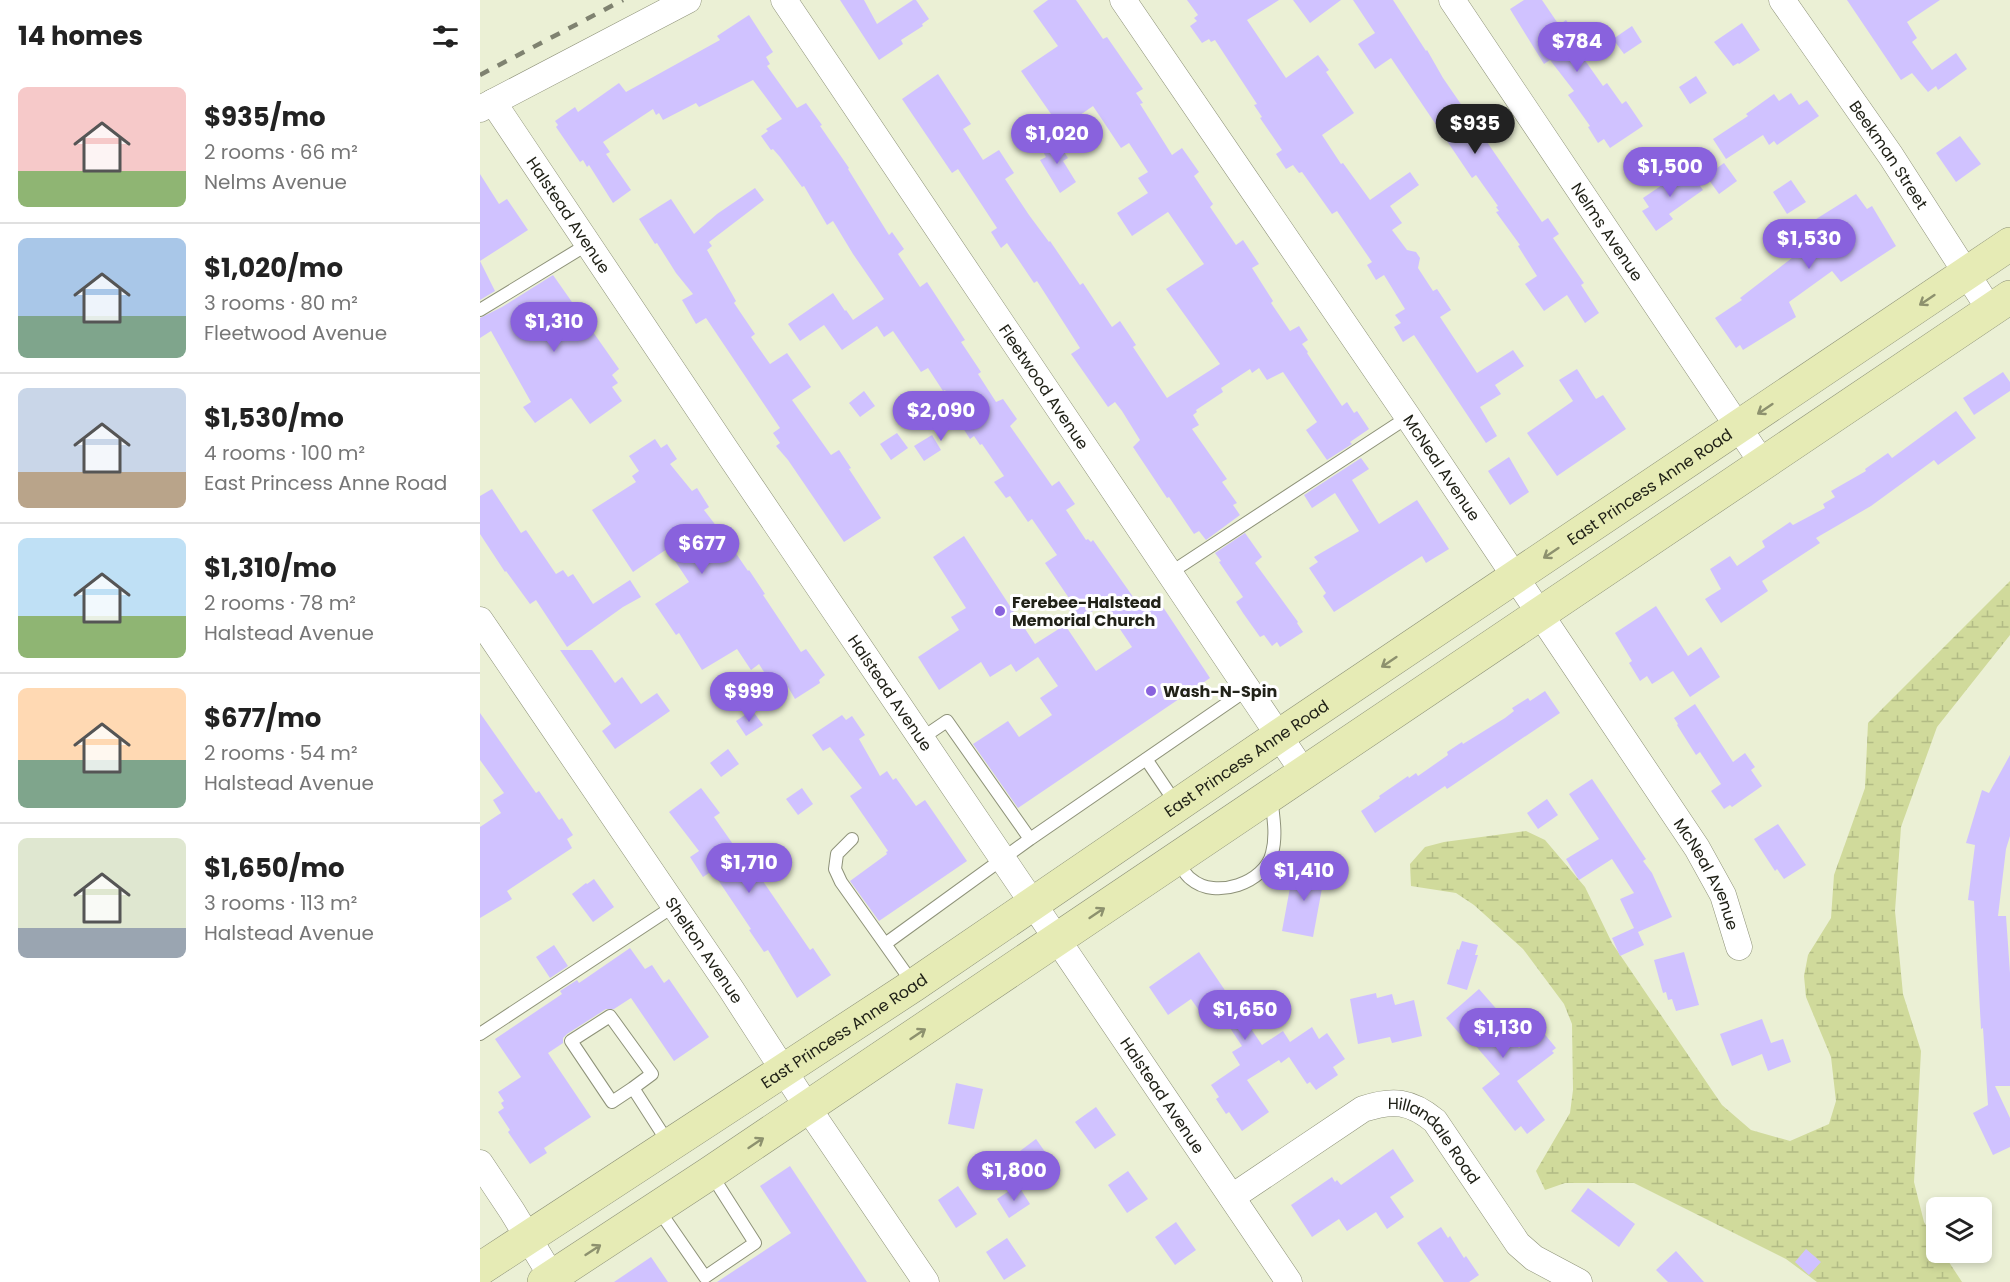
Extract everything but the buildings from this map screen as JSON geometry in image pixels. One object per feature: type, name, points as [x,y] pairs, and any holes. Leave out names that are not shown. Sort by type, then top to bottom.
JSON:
[{"type":"main road","name":"East Princess Anne Road","points":[[480,1269],[914,985],[1280,735],[2010,244]]},
{"type":"main road","points":[[550,1280],[2000,303]]},
{"type":"street","points":[[487,106],[688,0]]},
{"type":"street","name":"Fleetwood Avenue","points":[[784,0],[1304,773]]},
{"type":"street","name":"McNeal Avenue","points":[[1123,0],[1408,417],[1697,848],[1722,895],[1739,947]]},
{"type":"street","name":"Nelms Avenue","points":[[1452,0],[1763,464]]},
{"type":"street","name":"Beekman Street","points":[[1782,0],[1891,156],[1967,273],[2000,303]]},
{"type":"street","name":"Halstead Avenue","points":[[487,106],[588,244],[1289,1282]]},
{"type":"street","name":"Shelton Avenue","points":[[480,620],[926,1282]]},
{"type":"street","name":"Hillandale Road","points":[[1232,1197],[1363,1109],[1394,1102],[1408,1105],[1424,1112],[1435,1121],[1518,1244],[1534,1258],[1579,1282]]},
{"type":"street","points":[[480,1163],[528,1238],[550,1280]]},
{"type":"lane","points":[[480,310],[588,244]]},
{"type":"lane","points":[[1170,573],[1408,417]]},
{"type":"lane","points":[[885,944],[1029,839],[1248,689]]},
{"type":"lane","points":[[921,738],[947,721],[1029,839]]},
{"type":"lane","points":[[1146,759],[1177,805]]},
{"type":"lane","points":[[1176,860],[1191,879],[1202,885],[1215,888],[1245,883],[1268,863],[1272,853],[1275,830],[1271,796]]},
{"type":"lane","points":[[852,840],[837,854],[836,869],[841,882],[914,985]]},
{"type":"lane","points":[[480,1034],[674,906]]},
{"type":"lane","points":[[610,1016],[652,1074],[633,1088],[612,1102],[571,1041],[610,1016]]},
{"type":"lane","points":[[633,1088],[670,1145]]},
{"type":"lane","points":[[657,1209],[705,1277],[755,1243],[710,1173]]},
{"type":"green space","points":[[2010,581],[2010,635],[1937,727],[1901,827],[1895,911],[1903,994],[1921,1051],[1914,1182],[1926,1225],[1926,1263],[1950,1263],[1962,1282],[1817,1282],[1786,1259],[1634,1183],[1565,1183],[1545,1190],[1536,1171],[1570,1113],[1573,1090],[1572,1024],[1564,1004],[1523,949],[1474,905],[1456,893],[1411,886],[1410,864],[1425,847],[1444,842],[1526,831],[1545,840],[1585,887],[1612,943],[1722,1105],[1751,1130],[1790,1141],[1829,1124],[1836,1101],[1831,1057],[1806,997],[1804,976],[1808,955],[1831,918],[1834,875],[1865,788],[1868,723]]},
{"type":"railway","points":[[480,75],[623,0]]},
{"type":"place","name":"Ferebee-Halstead Memorial Church","points":[[1000,611]]},
{"type":"place","name":"Wash-N-Spin","points":[[1151,691]]}]
